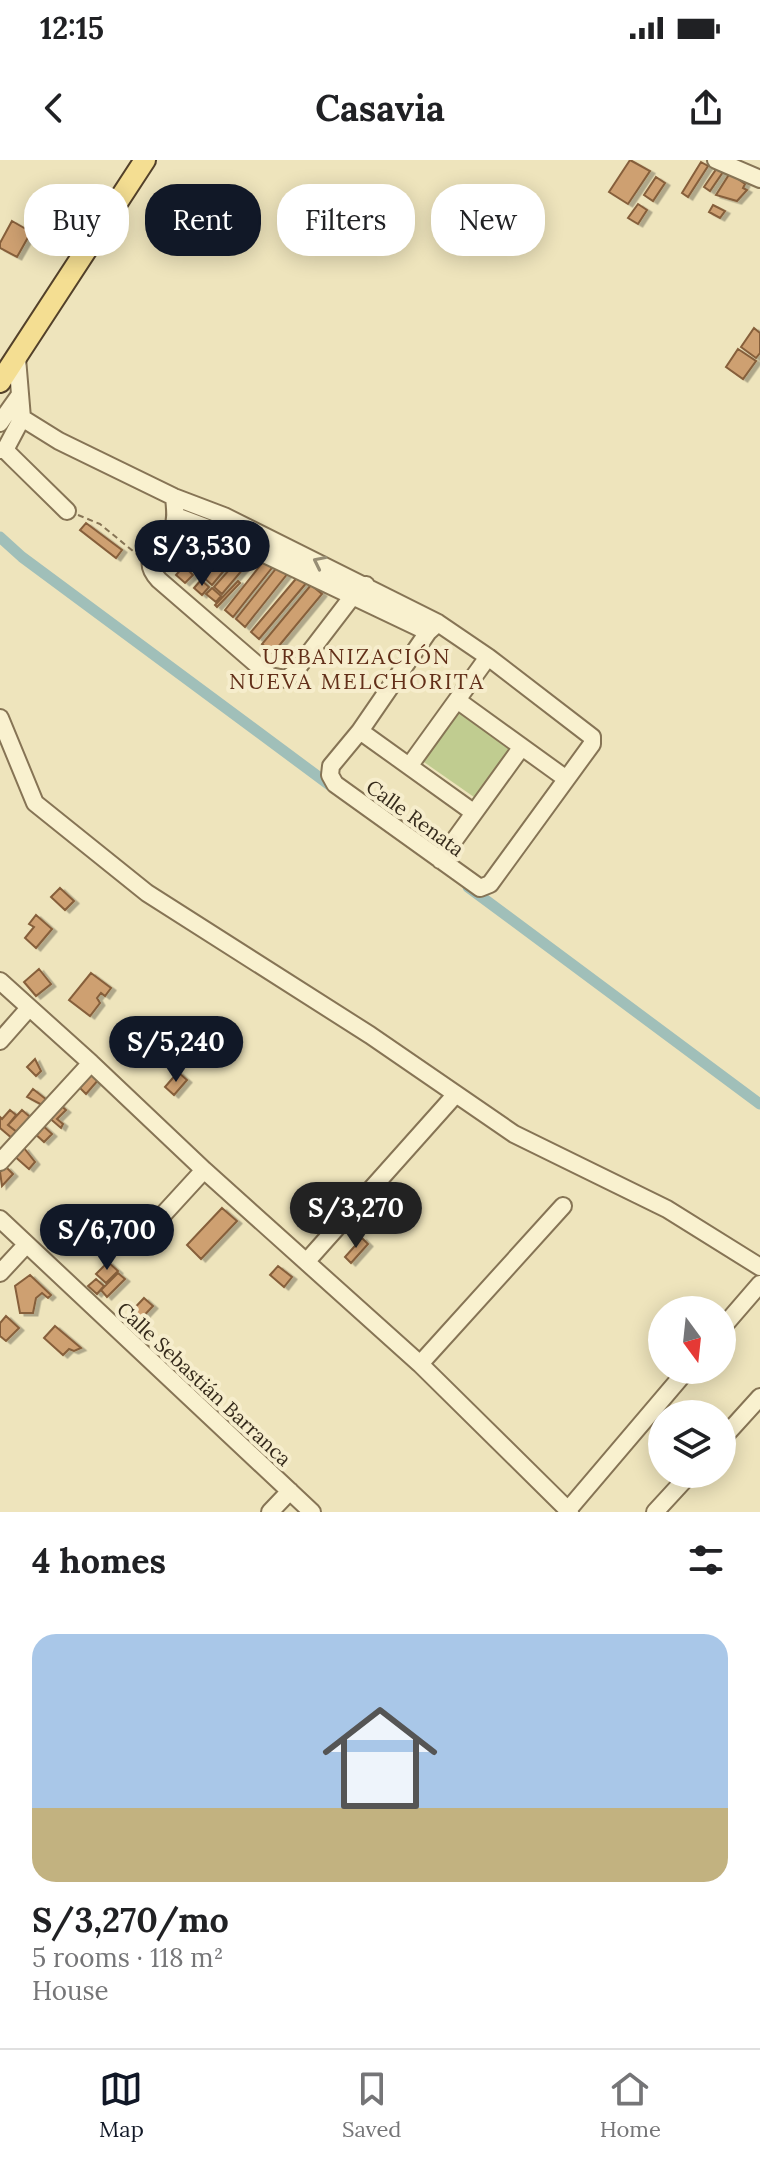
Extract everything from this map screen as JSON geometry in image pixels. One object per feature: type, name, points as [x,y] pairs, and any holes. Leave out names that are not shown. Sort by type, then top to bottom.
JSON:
[{"type":"main road","points":[[0,382],[145,160]]},
{"type":"street","points":[[716,160],[760,179]]},
{"type":"street","points":[[17,358],[22,418],[2,450],[67,511]]},
{"type":"street","points":[[0,423],[19,396]]},
{"type":"street","points":[[22,418],[59,441],[174,497],[224,516],[366,585],[488,657],[592,737],[592,744],[565,778],[457,700]]},
{"type":"street","points":[[174,497],[176,516],[172,529],[149,564],[151,570],[270,676],[286,679],[293,674],[352,597],[366,585]]},
{"type":"street","points":[[176,516],[216,531],[352,597],[433,627]]},
{"type":"street","points":[[433,627],[360,731],[473,812]]},
{"type":"street","points":[[410,765],[488,657]]},
{"type":"street","points":[[0,718],[29,794],[42,811],[147,893],[370,1035],[514,1134],[667,1209],[760,1267]]},
{"type":"street","name":"Calle Renata","points":[[360,731],[331,766],[330,775],[335,784],[480,888],[490,884],[565,778]]},
{"type":"street","points":[[440,860],[521,748]]},
{"type":"street","points":[[0,981],[420,1364],[569,1511],[675,1384]]},
{"type":"street","points":[[0,1041],[29,1008]]},
{"type":"street","points":[[0,1162],[91,1063]]},
{"type":"street","points":[[307,1261],[456,1094]]},
{"type":"street","points":[[138,1242],[204,1170]]},
{"type":"street","points":[[420,1364],[563,1206]]},
{"type":"street","name":"Calle Sebastián Barranca","points":[[0,1219],[312,1512]]},
{"type":"street","points":[[0,1273],[6,1253],[26,1245]]},
{"type":"street","points":[[736,1312],[760,1284]]},
{"type":"street","points":[[736,1424],[760,1397]]},
{"type":"street","points":[[655,1512],[677,1488]]},
{"type":"street","points":[[270,1512],[290,1491]]},
{"type":"path","points":[[67,511],[100,524],[130,550]]},
{"type":"green space","points":[[460,700],[517,743],[480,796],[474,797],[421,760]]},
{"type":"building","points":[[630,160],[650,171],[628,204],[609,192]]},
{"type":"building","points":[[701,162],[708,166],[688,197],[682,193]]},
{"type":"building","points":[[717,168],[723,172],[710,191],[704,187]]},
{"type":"building","points":[[730,173],[745,184],[743,188],[747,190],[737,201],[716,195]]},
{"type":"building","points":[[656,177],[665,183],[653,201],[644,195]]},
{"type":"building","points":[[638,204],[647,210],[638,224],[628,218]]},
{"type":"building","points":[[713,205],[725,211],[720,218],[709,212]]},
{"type":"building","points":[[12,221],[24,228],[24,244],[17,257],[0,248]]},
{"type":"building","points":[[754,328],[760,333],[760,353],[756,358],[741,347]]},
{"type":"building","points":[[738,349],[756,361],[743,379],[726,367]]},
{"type":"building","points":[[86,523],[122,550],[116,558],[80,530]]},
{"type":"building","points":[[201,527],[210,536],[177,570],[168,562]]},
{"type":"building","points":[[209,539],[218,547],[196,570],[188,562]]},
{"type":"building","points":[[233,541],[242,549],[212,585],[203,577]]},
{"type":"building","points":[[175,544],[178,548],[164,562],[161,559]]},
{"type":"building","points":[[267,557],[275,564],[233,617],[225,610]]},
{"type":"building","points":[[236,562],[244,568],[222,594],[214,587]]},
{"type":"building","points":[[184,566],[193,575],[185,583],[176,575]]},
{"type":"building","points":[[278,566],[288,573],[245,627],[236,619]]},
{"type":"building","points":[[300,574],[308,581],[259,639],[251,632]]},
{"type":"building","points":[[201,580],[209,587],[202,595],[194,588]]},
{"type":"building","points":[[238,581],[240,583],[217,607],[215,605]]},
{"type":"building","points":[[311,585],[322,594],[273,653],[262,644]]},
{"type":"building","points":[[212,588],[221,596],[216,602],[206,594]]},
{"type":"building","points":[[60,888],[74,901],[65,910],[51,897]]},
{"type":"building","points":[[36,915],[52,929],[36,948],[25,938],[34,927],[29,924]]},
{"type":"building","points":[[39,969],[51,984],[36,996],[24,982]]},
{"type":"building","points":[[91,973],[111,988],[105,996],[101,993],[97,998],[100,1003],[90,1016],[69,1000]]},
{"type":"building","points":[[35,1059],[41,1071],[36,1076],[27,1067]]},
{"type":"building","points":[[92,1072],[99,1079],[86,1094],[78,1086]]},
{"type":"building","points":[[178,1072],[187,1080],[174,1095],[165,1087]]},
{"type":"building","points":[[33,1089],[47,1100],[42,1105],[27,1097]]},
{"type":"building","points":[[59,1104],[66,1110],[57,1119],[63,1124],[61,1128],[47,1116]]},
{"type":"building","points":[[10,1110],[16,1115],[8,1125],[18,1133],[13,1139],[0,1128],[0,1117],[2,1119]]},
{"type":"building","points":[[22,1110],[30,1117],[18,1133],[8,1125]]},
{"type":"building","points":[[41,1124],[52,1134],[44,1142],[33,1132]]},
{"type":"building","points":[[24,1148],[35,1162],[29,1169],[13,1155]]},
{"type":"building","points":[[6,1167],[13,1174],[2,1186],[0,1172]]},
{"type":"building","points":[[222,1208],[237,1221],[201,1259],[187,1245]]},
{"type":"building","points":[[362,1238],[368,1244],[351,1263],[345,1257]]},
{"type":"building","points":[[108,1262],[118,1271],[106,1283],[96,1274]]},
{"type":"building","points":[[278,1266],[292,1277],[284,1287],[270,1275]]},
{"type":"building","points":[[118,1273],[125,1279],[107,1297],[101,1290]]},
{"type":"building","points":[[30,1275],[51,1295],[48,1298],[42,1293],[36,1298],[33,1313],[20,1313],[15,1286]]},
{"type":"building","points":[[96,1279],[104,1286],[97,1294],[88,1286]]},
{"type":"building","points":[[144,1298],[153,1306],[137,1323],[128,1315]]},
{"type":"building","points":[[6,1316],[19,1328],[6,1341],[0,1336],[0,1323]]},
{"type":"building","points":[[55,1326],[81,1348],[74,1351],[69,1349],[63,1355],[44,1338]]},
{"type":"waterway","points":[[0,537],[22,557],[335,789]]},
{"type":"waterway","points":[[468,887],[760,1104]]},
{"type":"district","name":"URBANIZACIÓN NUEVA MELCHORITA","points":[[357,668]]}]
